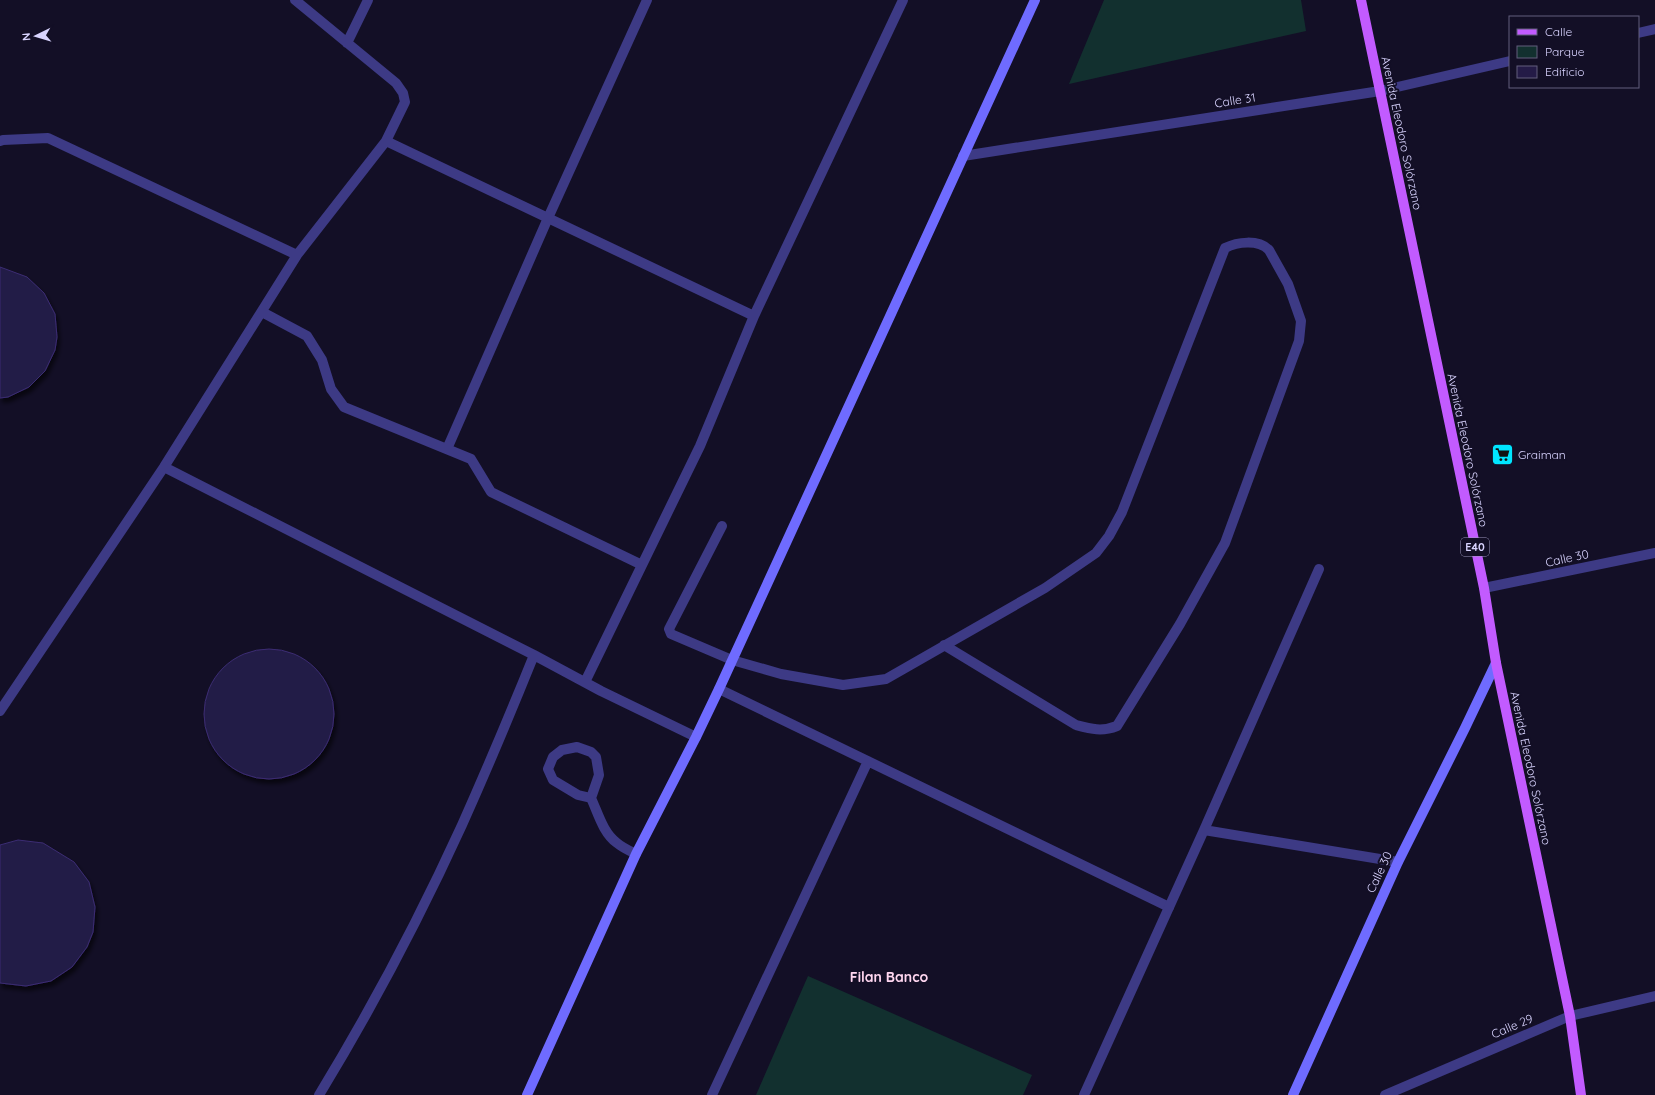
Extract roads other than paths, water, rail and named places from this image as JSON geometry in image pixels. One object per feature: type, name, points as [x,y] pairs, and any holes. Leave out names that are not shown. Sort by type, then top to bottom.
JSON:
[{"type":"main road","points":[[527,1095],[636,854],[719,689],[1035,0]]},
{"type":"main road","name":"Avenida Eleodoro Solórzano","points":[[1361,0],[1484,588],[1496,663],[1570,1016],[1582,1095]]},
{"type":"main road","name":"Calle 30","points":[[1293,1095],[1398,862],[1466,728],[1496,663]]},
{"type":"street","points":[[0,711],[164,467],[297,255],[386,141],[405,102],[403,93],[396,83],[295,0]]},
{"type":"street","points":[[347,43],[368,0]]},
{"type":"street","points":[[447,449],[548,218],[647,0]]},
{"type":"street","points":[[585,682],[700,446],[754,316],[902,0]]},
{"type":"street","points":[[1639,33],[1655,29]]},
{"type":"street","name":"Calle 31","points":[[963,156],[1380,91],[1509,62]]},
{"type":"street","points":[[0,142],[3,140],[48,138],[297,255]]},
{"type":"street","points":[[386,141],[754,316]]},
{"type":"street","points":[[722,526],[669,629],[671,634],[732,660],[781,674],[843,685],[886,679],[944,645],[1045,588],[1096,553],[1109,536],[1122,512],[1225,248],[1233,244],[1260,244],[1265,246],[1269,250],[1291,291],[1301,321],[1299,341],[1225,543],[1180,624],[1117,726],[1107,730],[1096,730],[1076,725],[944,645]]},
{"type":"street","points":[[262,312],[307,336],[322,360],[331,390],[344,407],[471,459],[491,492],[642,565]]},
{"type":"street","points":[[164,467],[696,737]]},
{"type":"street","name":"Calle 30","points":[[1484,588],[1655,553]]},
{"type":"street","points":[[1084,1095],[1204,830],[1319,569]]},
{"type":"street","points":[[319,1095],[379,991],[425,902],[462,826],[534,655]]},
{"type":"street","points":[[719,689],[1169,907]]},
{"type":"street","points":[[591,798],[578,795],[552,780],[548,769],[553,757],[562,750],[577,747],[590,752],[596,758],[599,775],[591,798],[603,825],[611,838],[636,854]]},
{"type":"street","points":[[712,1095],[868,761]]},
{"type":"street","points":[[1204,830],[1398,862]]},
{"type":"street","name":"Calle 29","points":[[1385,1095],[1570,1016],[1655,996]]},
{"type":"place","name":"Graiman","points":[[1502,454]]},
{"type":"district","name":"Filan Banco","points":[[889,977]]}]
